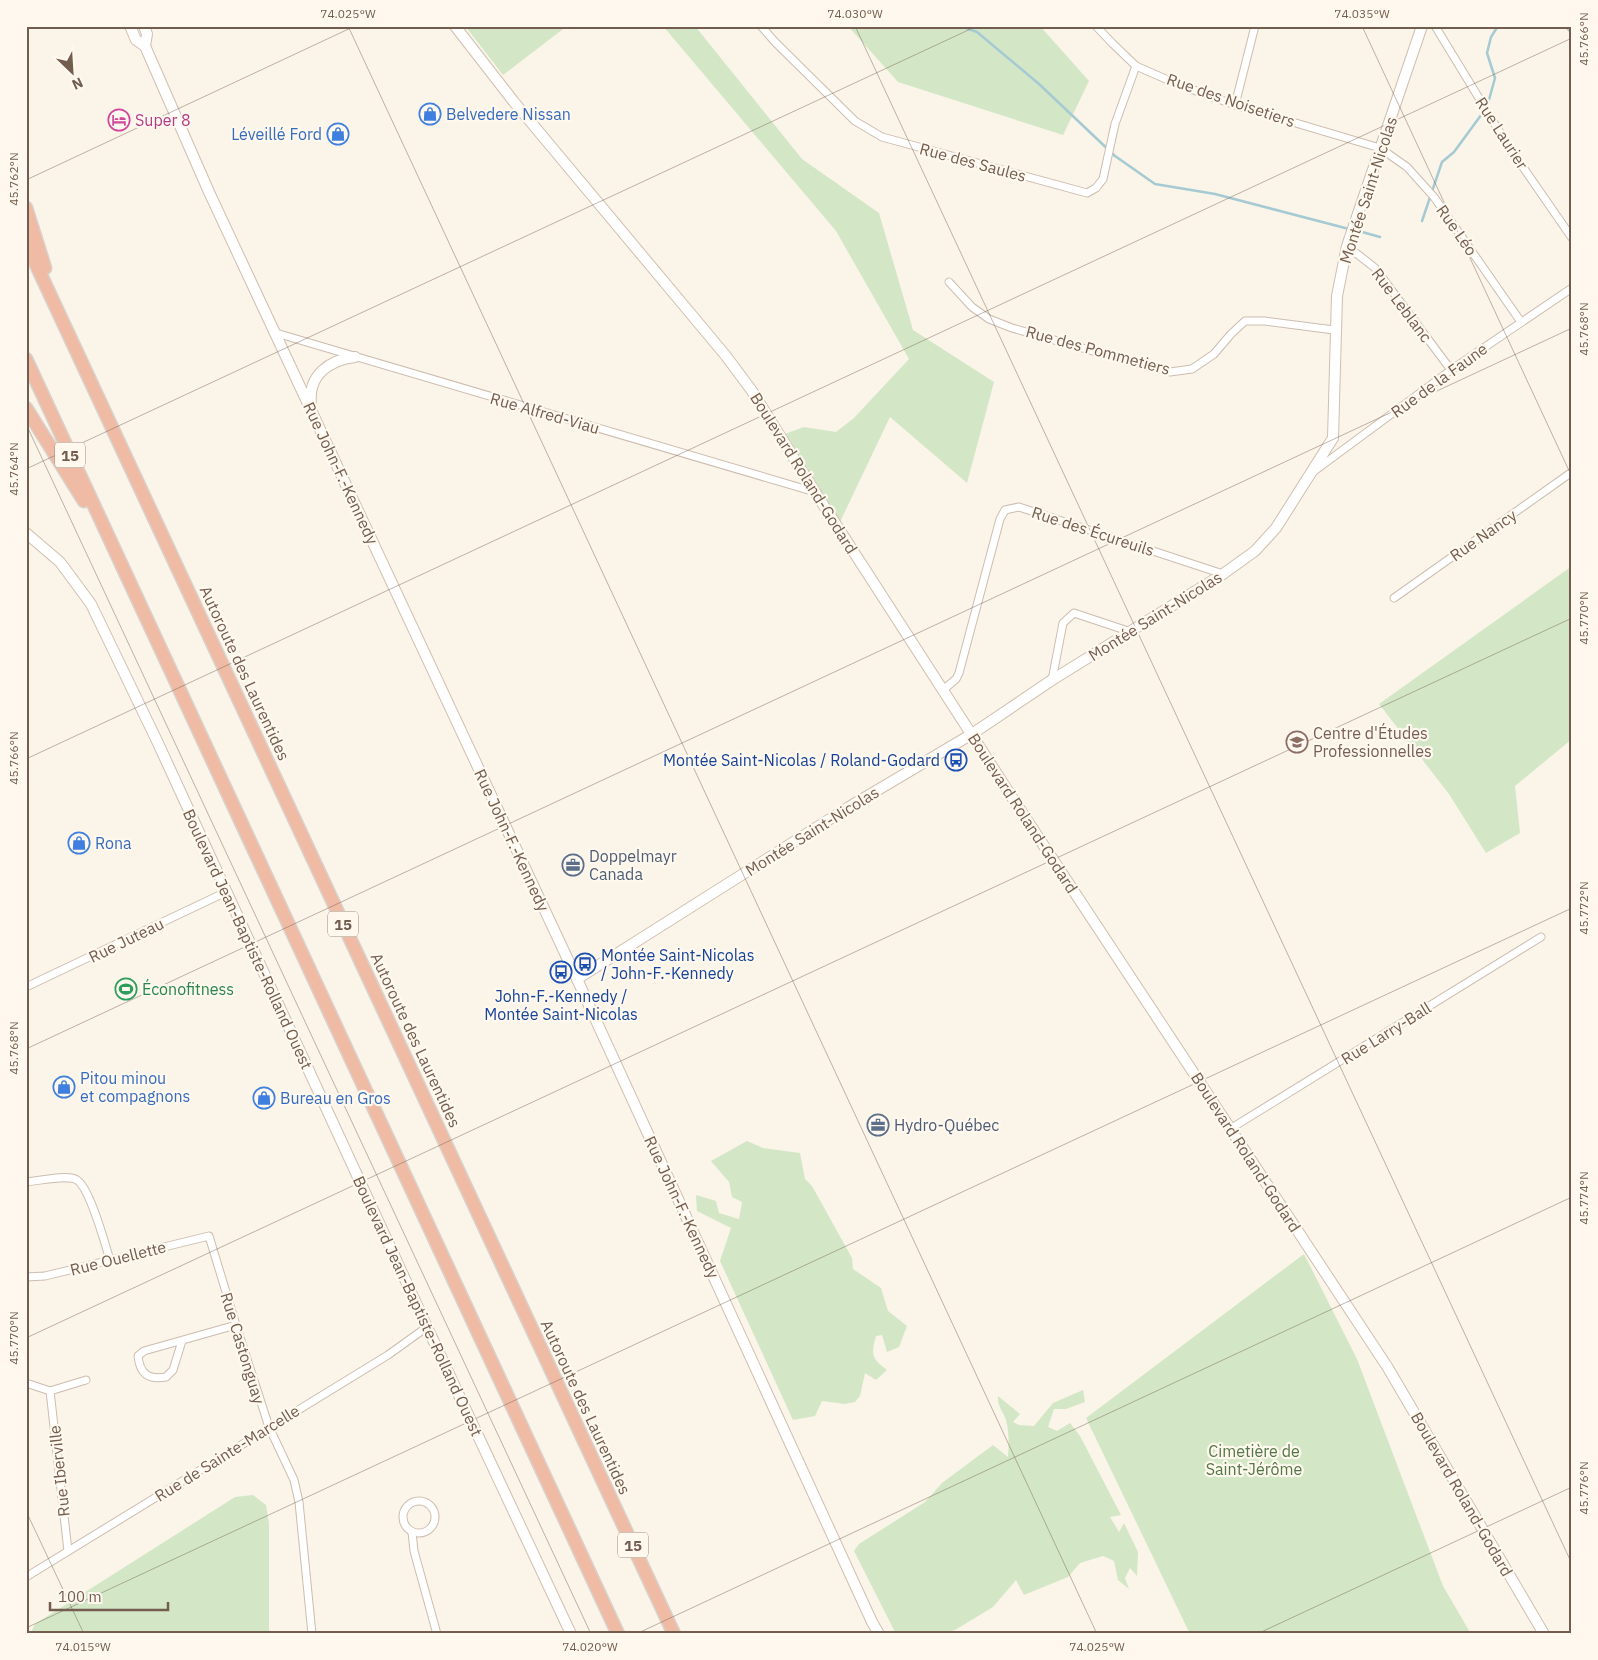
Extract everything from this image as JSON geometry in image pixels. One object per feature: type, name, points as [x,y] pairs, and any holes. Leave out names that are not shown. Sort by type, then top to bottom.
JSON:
[{"type":"highway","points":[[26,208],[60,315]]},
{"type":"highway","name":"Autoroute des Laurentides","points":[[26,243],[674,1634]]},
{"type":"highway","name":"15","points":[[26,359],[618,1634]]},
{"type":"highway","points":[[26,408],[115,550]]},
{"type":"street","name":"Rue John-F.-Kennedy","points":[[130,26],[136,40],[145,46],[209,192],[577,979],[872,1622],[880,1634]]},
{"type":"street","name":"Rue John-F.-Kennedy","points":[[144,26],[147,34],[145,46]]},
{"type":"street","name":"Boulevard Roland-Godard","points":[[455,26],[514,102],[726,356],[752,391],[943,690],[1388,1368],[1544,1634]]},
{"type":"street","name":"Rue des Saules","points":[[761,26],[855,121],[882,137],[1087,193],[1096,188],[1102,179],[1114,124],[1136,66]]},
{"type":"street","name":"Rue des Noisetiers","points":[[1096,26],[1136,66],[1177,84],[1236,105],[1380,148]]},
{"type":"street","points":[[1236,105],[1255,26]]},
{"type":"street","name":"Montée Saint-Nicolas","points":[[577,979],[849,807],[972,734],[1052,680],[1222,574],[1255,551],[1276,528],[1333,438],[1336,296],[1347,246],[1422,26]]},
{"type":"street","name":"Rue Laurier","points":[[1435,26],[1507,144],[1572,238]]},
{"type":"street","name":"Rue Léo","points":[[1380,148],[1407,167],[1434,197],[1521,322]]},
{"type":"street","name":"Rue Leblanc","points":[[1347,246],[1375,268],[1451,370]]},
{"type":"street","name":"Rue des Pommetiers","points":[[949,282],[972,307],[989,319],[1021,330],[1170,372],[1192,369],[1214,354],[1245,320],[1334,330]]},
{"type":"street","name":"Rue de la Faune","points":[[1309,475],[1451,370],[1572,288]]},
{"type":"street","name":"Rue Alfred-Viau","points":[[276,332],[815,492]]},
{"type":"street","points":[[311,408],[312,387],[317,376],[334,363],[355,357]]},
{"type":"street","name":"Rue Nancy","points":[[1394,598],[1572,472]]},
{"type":"street","name":"Rue des Écureuils","points":[[943,690],[956,680],[959,673],[1000,519],[1006,510],[1020,507],[1222,574]]},
{"type":"street","name":"Boulevard Jean-Baptiste-Rolland Ouest","points":[[26,533],[60,562],[91,604],[157,741],[427,1327],[571,1634]]},
{"type":"street","points":[[1052,680],[1063,623],[1074,613],[1131,632]]},
{"type":"street","name":"Rue Juteau","points":[[26,987],[226,892]]},
{"type":"street","name":"Rue Larry-Ball","points":[[1230,1128],[1541,937]]},
{"type":"street","points":[[26,1182],[68,1178],[77,1180],[84,1187],[99,1224],[110,1260]]},
{"type":"street","name":"Rue Ouellette","points":[[26,1277],[45,1276],[209,1236]]},
{"type":"street","name":"Rue Castonguay","points":[[209,1236],[268,1428],[294,1480],[299,1502],[312,1634]]},
{"type":"street","points":[[182,1341],[172,1370],[166,1378],[155,1379],[148,1376],[140,1367],[138,1356],[144,1351],[236,1326]]},
{"type":"street","name":"Rue de Sainte-Marcelle","points":[[26,1577],[388,1355],[427,1327]]},
{"type":"street","points":[[26,1383],[50,1391],[86,1380]]},
{"type":"street","name":"Rue Iberville","points":[[50,1391],[68,1551]]},
{"type":"street","points":[[412,1532],[422,1533],[431,1527],[434,1522],[434,1512],[427,1504],[417,1502],[408,1506],[403,1520],[412,1532],[414,1551],[437,1634]]},
{"type":"green space","points":[[465,26],[567,26],[503,75]]},
{"type":"green space","points":[[663,26],[695,26],[802,159],[879,213],[913,330],[994,382],[967,483],[890,417],[839,524],[782,435],[804,427],[836,432],[854,418],[909,359],[836,231]]},
{"type":"green space","points":[[848,26],[1040,26],[1089,81],[1063,135],[898,82]]},
{"type":"green space","points":[[1572,566],[1572,739],[1515,786],[1520,833],[1486,853],[1449,794],[1379,704]]},
{"type":"green space","points":[[747,1141],[763,1148],[800,1153],[805,1179],[812,1186],[852,1258],[853,1269],[881,1288],[888,1311],[907,1326],[899,1347],[887,1352],[882,1335],[876,1336],[873,1347],[875,1359],[887,1370],[876,1380],[865,1373],[860,1396],[855,1402],[845,1404],[822,1401],[815,1416],[793,1420],[720,1261],[731,1228],[697,1211],[696,1195],[716,1201],[719,1213],[739,1219],[742,1202],[732,1197],[729,1182],[711,1161]]},
{"type":"green space","name":"Cimetière de Saint-Jérôme","points":[[1304,1254],[1357,1359],[1443,1586],[1471,1634],[1190,1634],[1086,1418]]},
{"type":"green space","points":[[1083,1390],[1085,1402],[1066,1409],[1054,1409],[1048,1427],[1057,1431],[1070,1423],[1080,1436],[1121,1515],[1110,1517],[1119,1532],[1124,1523],[1138,1552],[1137,1576],[1130,1568],[1125,1578],[1129,1589],[1118,1580],[1114,1561],[1103,1556],[1080,1563],[1068,1577],[1024,1595],[1016,1580],[993,1607],[955,1630],[939,1634],[896,1634],[854,1551],[859,1544],[925,1502],[942,1483],[993,1445],[1008,1457],[1009,1438],[1007,1424],[999,1406],[998,1396],[1020,1414],[1013,1422],[1019,1425],[1034,1426],[1053,1403]]},
{"type":"green space","points":[[253,1495],[266,1505],[269,1524],[269,1630],[272,1634],[30,1634],[35,1624],[235,1497]]},
{"type":"waterway","points":[[960,26],[977,32],[1039,84],[1115,156],[1155,184],[1215,194],[1349,229]]},
{"type":"waterway","points":[[1422,221],[1442,162],[1454,152],[1487,107],[1495,78],[1487,53],[1491,37],[1498,26]]},
{"type":"waterway","points":[[1565,26],[1572,33]]},
{"type":"waterway","points":[[1355,230],[1380,237]]},
{"type":"place","name":"Belvedere Nissan","points":[[430,114]]},
{"type":"place","name":"Super 8","points":[[119,120]]},
{"type":"place","name":"Léveillé Ford","points":[[338,134]]},
{"type":"place","name":"Centre d'Études Professionnelles","points":[[1297,742]]},
{"type":"place","name":"Montée Saint-Nicolas / Roland-Godard","points":[[956,760]]},
{"type":"place","name":"Rona","points":[[79,843]]},
{"type":"place","name":"Doppelmayr Canada","points":[[573,865]]},
{"type":"place","name":"Montée Saint-Nicolas / John-F.-Kennedy","points":[[585,964]]},
{"type":"place","name":"John-F.-Kennedy / Montée Saint-Nicolas","points":[[561,972]]},
{"type":"place","name":"Éconofitness","points":[[126,989]]},
{"type":"place","name":"Pitou minou et compagnons","points":[[64,1087]]},
{"type":"place","name":"Bureau en Gros","points":[[264,1098]]},
{"type":"place","name":"Hydro-Québec","points":[[878,1125]]}]
